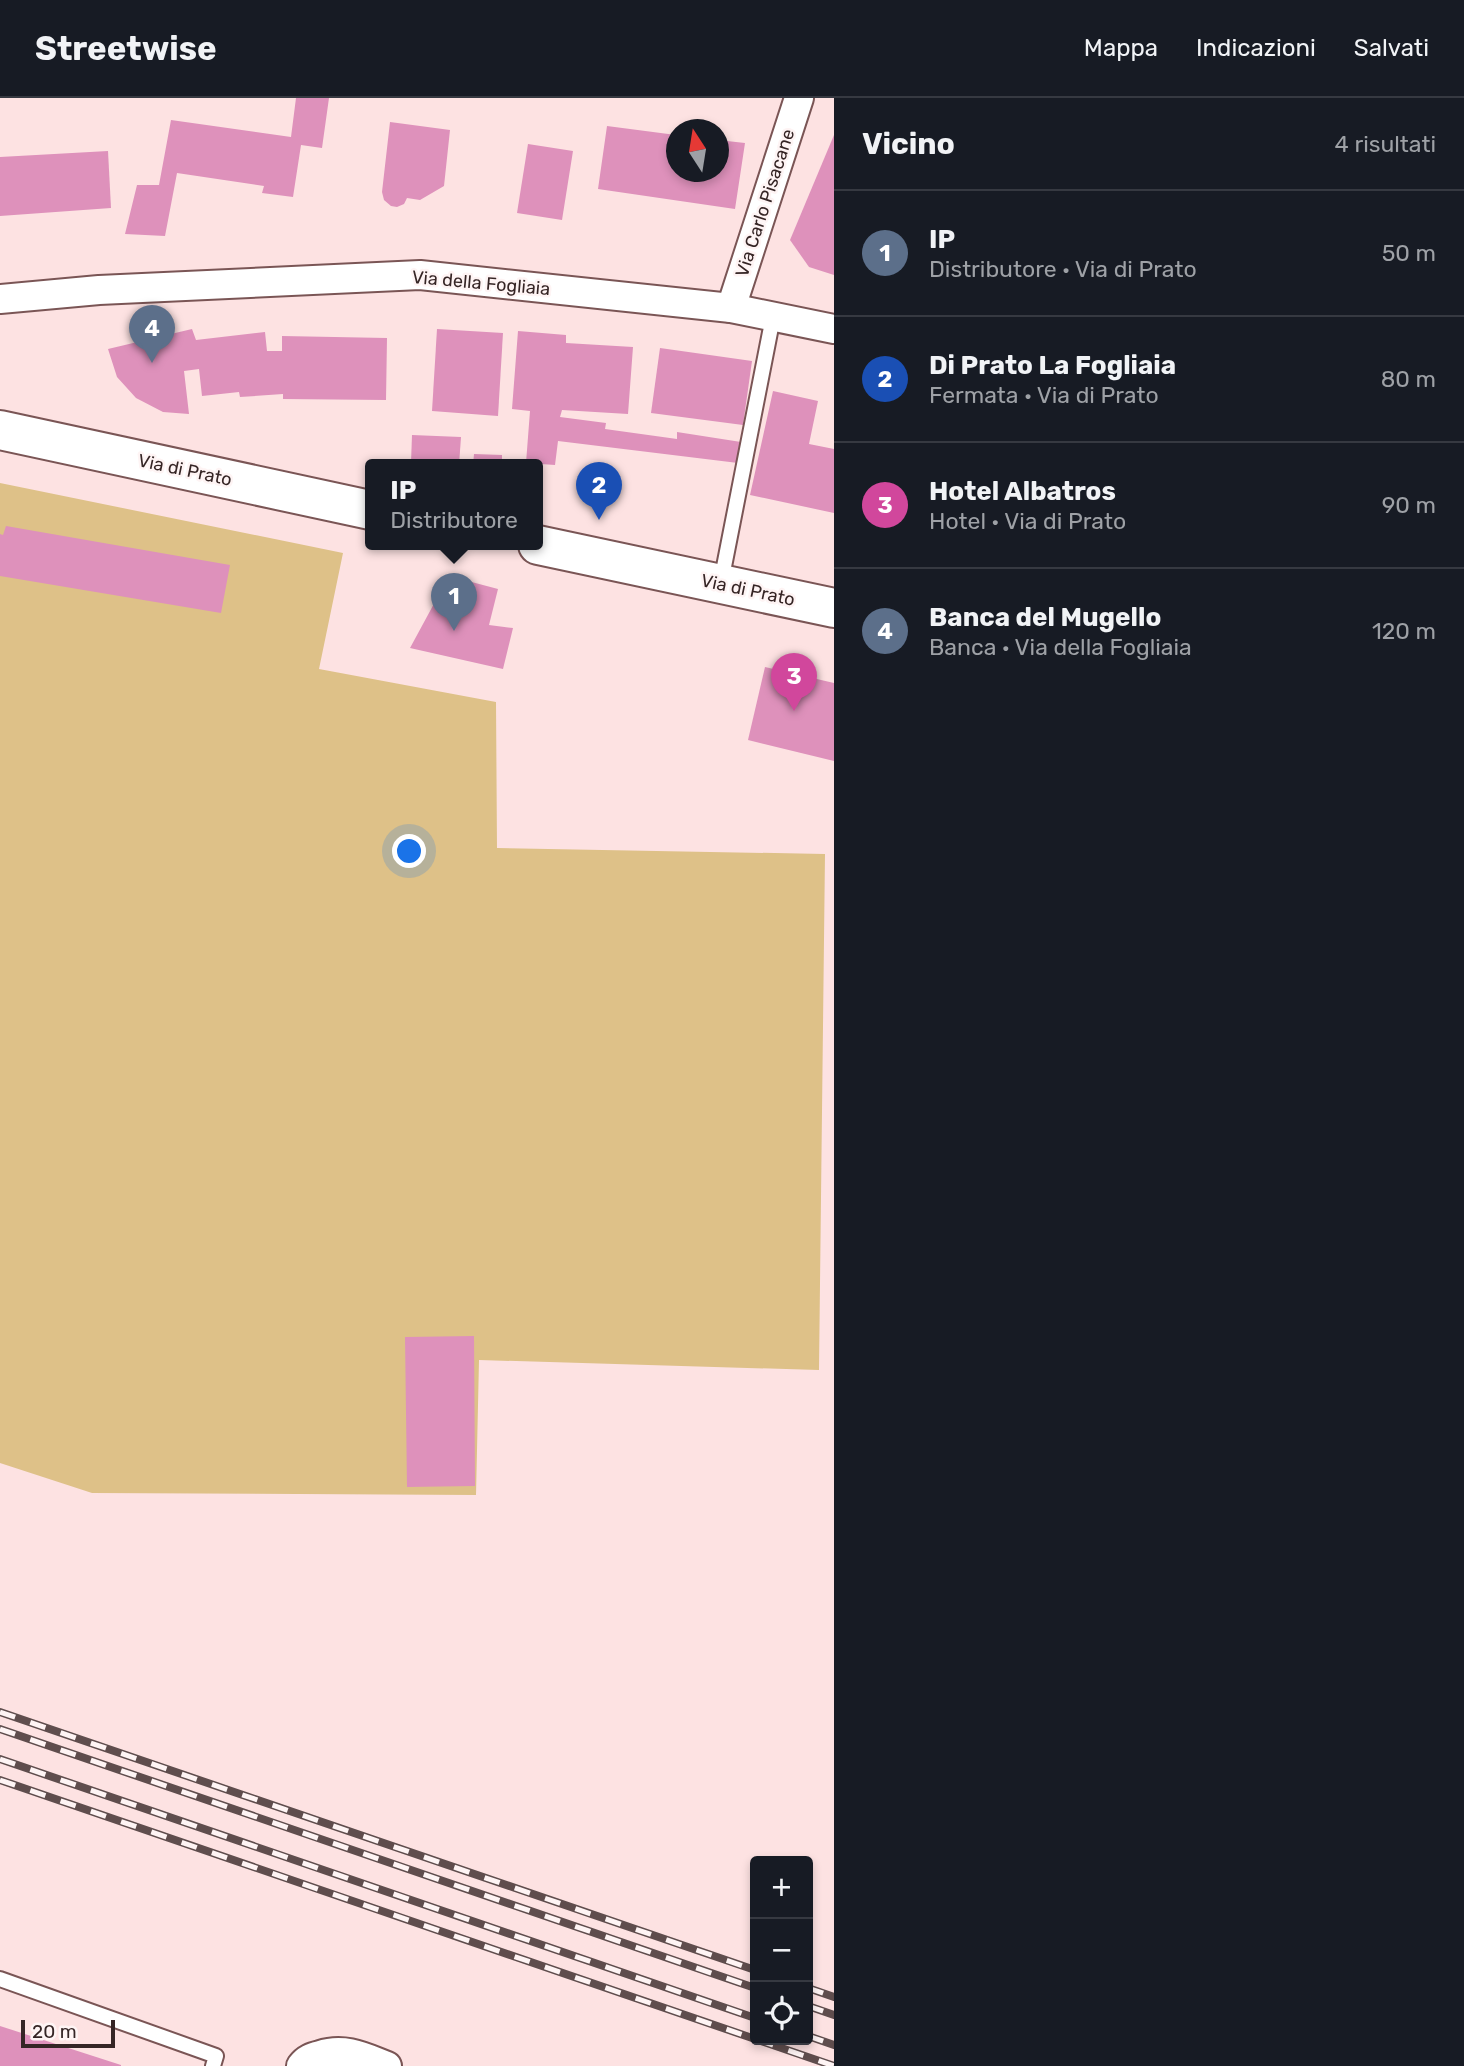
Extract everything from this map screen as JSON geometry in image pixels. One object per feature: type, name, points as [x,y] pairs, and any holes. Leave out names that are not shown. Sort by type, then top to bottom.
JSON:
[{"type":"main road","name":"Via di Prato","points":[[0,430],[365,509]]},
{"type":"main road","name":"Via di Prato","points":[[543,546],[834,608]]},
{"type":"street","name":"Via Carlo Pisacane","points":[[731,308],[799,98]]},
{"type":"street","name":"Via della Fogliaia","points":[[0,299],[99,290],[419,275],[731,308],[834,329]]},
{"type":"street","points":[[301,2066],[304,2061],[332,2051],[353,2052],[387,2066]]},
{"type":"lane","points":[[721,584],[773,317]]},
{"type":"lane","points":[[0,1979],[216,2056],[213,2066]]},
{"type":"shaded area","points":[[0,483],[343,553],[319,669],[496,702],[497,848],[825,854],[819,1370],[479,1360],[476,1495],[92,1493],[0,1463]]},
{"type":"building","points":[[296,98],[329,98],[322,148],[301,145],[293,197],[262,193],[264,186],[177,173],[165,236],[125,234],[137,185],[159,185],[171,120],[291,137]]},
{"type":"building","points":[[390,122],[450,130],[444,186],[420,200],[407,198],[404,204],[397,207],[384,200],[382,192]]},
{"type":"building","points":[[607,126],[666,134],[666,182],[729,182],[729,141],[745,143],[735,209],[598,189]]},
{"type":"building","points":[[834,135],[834,275],[809,267],[790,240]]},
{"type":"building","points":[[528,144],[573,151],[562,220],[517,213]]},
{"type":"building","points":[[108,151],[111,208],[0,216],[0,157]]},
{"type":"building","points":[[192,329],[196,340],[265,332],[267,351],[282,351],[282,336],[387,338],[386,400],[283,399],[283,394],[240,397],[239,392],[202,396],[199,369],[184,371],[189,414],[163,412],[136,398],[117,377],[108,349]]},
{"type":"building","points":[[437,329],[503,333],[498,416],[432,411]]},
{"type":"building","points":[[518,331],[566,335],[566,343],[633,347],[628,414],[562,410],[560,417],[606,423],[605,429],[677,439],[677,432],[741,442],[738,463],[558,441],[555,465],[543,464],[543,459],[526,459],[530,411],[512,409]]},
{"type":"building","points":[[660,348],[752,361],[743,425],[651,413]]},
{"type":"building","points":[[773,391],[818,401],[809,444],[834,449],[834,513],[750,495]]},
{"type":"building","points":[[412,435],[461,437],[459,459],[411,459]]},
{"type":"building","points":[[474,454],[502,455],[502,459],[474,459]]},
{"type":"building","points":[[6,526],[230,565],[221,613],[0,576],[0,534],[3,535]]},
{"type":"building","points":[[449,576],[498,589],[489,625],[513,628],[503,669],[410,648]]},
{"type":"building","points":[[765,667],[834,683],[834,761],[748,740]]},
{"type":"building","points":[[474,1336],[475,1486],[407,1487],[405,1337]]},
{"type":"building","points":[[0,2026],[121,2065],[121,2066],[0,2066]]},
{"type":"railway","points":[[0,1712],[750,1968]]},
{"type":"railway","points":[[0,1729],[750,1986]]},
{"type":"railway","points":[[0,1759],[750,2016]]},
{"type":"railway","points":[[0,1780],[750,2037]]},
{"type":"railway","points":[[813,1990],[834,1997]]},
{"type":"railway","points":[[813,2008],[834,2015]]},
{"type":"railway","points":[[813,2038],[834,2045]]},
{"type":"railway","points":[[773,2045],[834,2066]]},
{"type":"place","name":"Banca del Mugello","points":[[152,363]]},
{"type":"place","name":"Di Prato La Fogliaia","points":[[599,520]]},
{"type":"place","name":"IP","points":[[454,631]]},
{"type":"place","name":"Hotel Albatros","points":[[794,711]]}]
